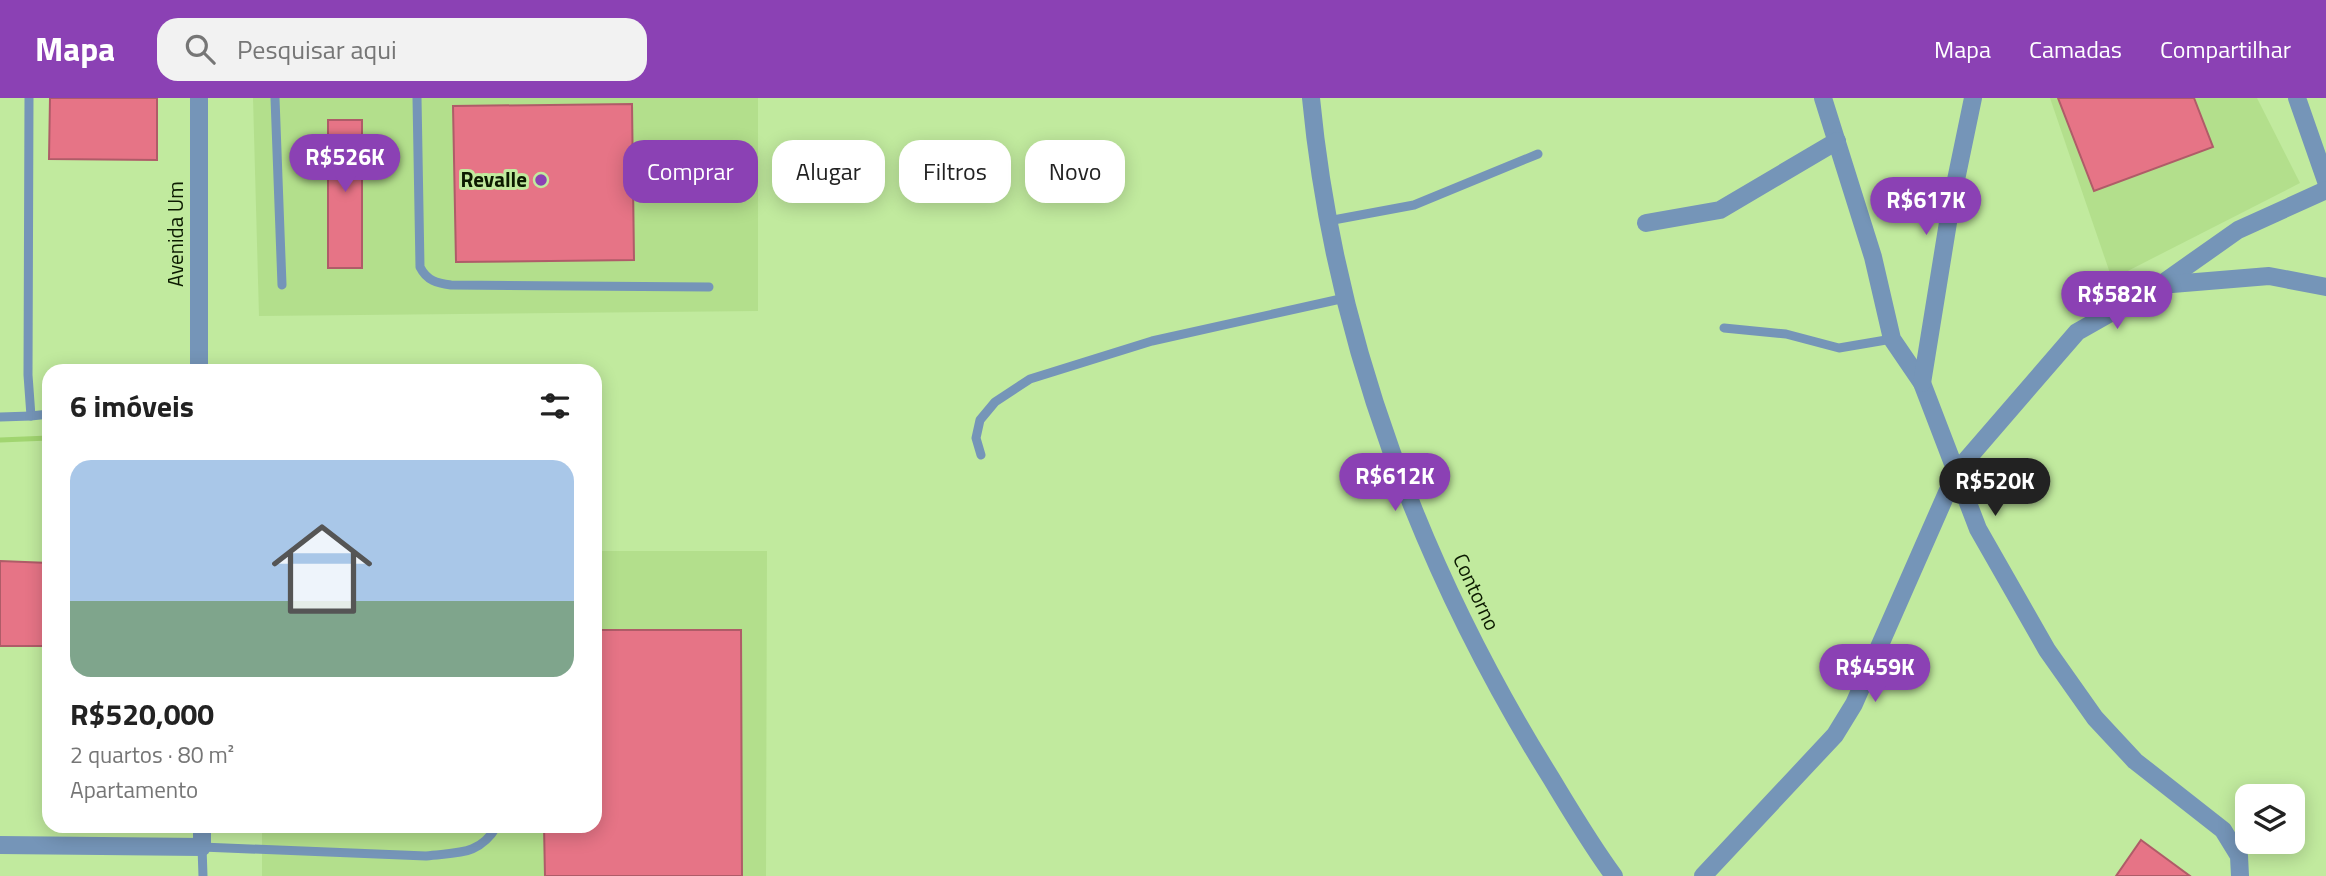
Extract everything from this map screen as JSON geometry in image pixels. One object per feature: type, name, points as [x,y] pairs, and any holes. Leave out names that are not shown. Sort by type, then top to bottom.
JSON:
[{"type":"street","name":"Avenida Um","points":[[199,98],[199,364]]},
{"type":"street","name":"Contorno","points":[[1311,98],[1328,221],[1345,298],[1378,414],[1409,495],[1445,581],[1504,700],[1614,876]]},
{"type":"street","points":[[1824,98],[1873,257],[1892,338],[1922,383],[1979,529],[2047,650],[2112,739],[2166,788],[2223,830],[2239,856],[2240,876]]},
{"type":"street","points":[[1922,383],[1951,204],[1973,98]]},
{"type":"street","points":[[2297,98],[2326,181]]},
{"type":"street","points":[[1646,223],[1720,210],[1837,141]]},
{"type":"street","points":[[1703,876],[1835,735],[1854,704],[1956,472],[2077,332],[2160,285],[2238,230],[2326,190]]},
{"type":"street","points":[[2160,285],[2269,276],[2326,287]]},
{"type":"street","points":[[0,845],[202,847],[202,833]]},
{"type":"lane","points":[[29,98],[27,375],[31,416]]},
{"type":"lane","points":[[275,98],[282,285]]},
{"type":"lane","points":[[417,98],[420,267],[430,281],[451,285],[709,287]]},
{"type":"lane","points":[[1328,221],[1414,205],[1538,154]]},
{"type":"lane","points":[[981,455],[976,438],[980,420],[995,402],[1030,379],[1152,341],[1345,298]]},
{"type":"lane","points":[[1724,328],[1786,334],[1839,348],[1892,338]]},
{"type":"lane","points":[[0,417],[42,415]]},
{"type":"lane","points":[[203,876],[202,847],[426,856],[461,852],[482,846],[492,833]]},
{"type":"shaded area","points":[[253,98],[758,98],[758,140],[623,140],[623,203],[758,203],[758,311],[259,316]]},
{"type":"shaded area","points":[[2050,98],[2257,98],[2300,183],[2112,279]]},
{"type":"shaded area","points":[[602,551],[767,551],[766,876],[262,876],[262,833],[602,833]]},
{"type":"building","points":[[50,98],[157,98],[157,160],[49,159]]},
{"type":"building","points":[[2058,98],[2194,98],[2213,147],[2094,191]]},
{"type":"building","points":[[632,104],[632,140],[623,140],[623,203],[633,203],[634,260],[456,262],[453,106]]},
{"type":"building","points":[[328,120],[362,120],[362,268],[328,268]]},
{"type":"building","points":[[0,561],[42,563],[42,646],[0,646]]},
{"type":"building","points":[[602,630],[741,630],[742,876],[545,876],[544,833],[602,833]]},
{"type":"building","points":[[2141,840],[2190,876],[2116,876]]},
{"type":"waterway","points":[[0,440],[42,438]]},
{"type":"place","name":"Revalle","points":[[541,180]]}]
